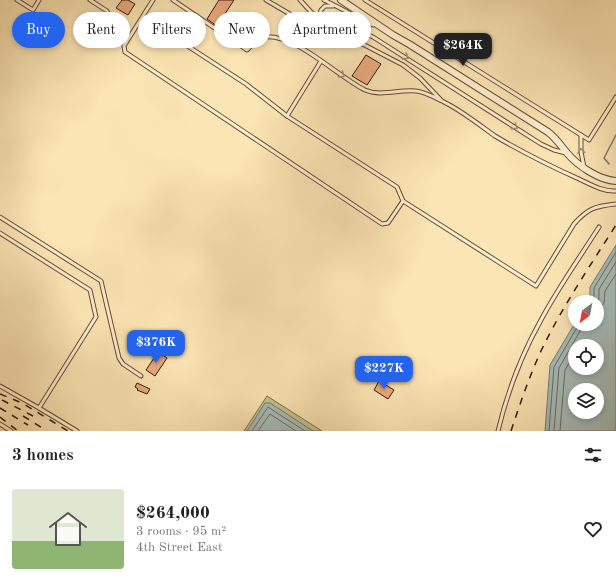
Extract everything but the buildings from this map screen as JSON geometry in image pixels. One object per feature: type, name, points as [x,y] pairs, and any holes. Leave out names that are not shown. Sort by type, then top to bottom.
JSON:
[{"type":"street","points":[[341,0],[392,35],[409,44],[548,132],[557,140],[568,154],[584,167],[602,178],[616,181]]},
{"type":"lane","points":[[17,0],[33,10],[39,0]]},
{"type":"lane","points":[[90,0],[107,12]]},
{"type":"lane","points":[[146,12],[153,0]]},
{"type":"lane","points":[[173,0],[248,50],[257,40],[264,37],[275,38],[290,43],[308,52],[356,85],[368,91],[379,93],[416,91],[443,101]]},
{"type":"lane","points":[[266,0],[322,33],[350,38],[403,65],[420,78],[443,101],[497,137],[542,162],[603,189],[616,191]]},
{"type":"lane","points":[[300,0],[312,12]]},
{"type":"lane","points":[[324,0],[392,35]]},
{"type":"lane","points":[[365,0],[588,140],[616,97]]},
{"type":"lane","points":[[321,12],[325,6],[330,5],[338,7]]},
{"type":"lane","points":[[138,25],[124,46],[125,52],[382,224],[388,223],[403,201]]},
{"type":"lane","points":[[371,36],[541,144],[568,154]]},
{"type":"lane","points":[[191,48],[246,84],[286,116],[397,187],[403,201],[536,286],[574,224],[581,216],[596,206],[616,204]]},
{"type":"lane","points":[[286,116],[322,61]]},
{"type":"lane","points":[[581,136],[581,152],[584,167]]},
{"type":"lane","points":[[0,217],[101,281],[119,358],[123,364],[141,376]]},
{"type":"lane","points":[[498,431],[509,394],[530,340],[541,319],[599,227]]},
{"type":"lane","points":[[0,233],[90,290],[96,317],[39,408]]},
{"type":"lane","points":[[0,386],[77,431]]},
{"type":"lane","points":[[0,424],[11,431]]},
{"type":"green space","points":[[267,396],[322,431],[244,431]]},
{"type":"water","points":[[616,245],[616,431],[545,431],[550,365],[570,331],[604,331],[604,295],[590,295],[590,287]]},
{"type":"water","points":[[265,403],[270,403],[313,431],[247,431]]},
{"type":"waterway","points":[[609,164],[604,158],[616,135]]},
{"type":"railway","points":[[511,431],[521,401],[549,335],[616,225]]},
{"type":"railway","points":[[0,394],[22,403],[68,431]]},
{"type":"railway","points":[[2,400],[33,416]]},
{"type":"railway","points":[[0,408],[28,425]]},
{"type":"railway","points":[[23,416],[47,431]]},
{"type":"railway","points":[[0,417],[18,431]]}]
